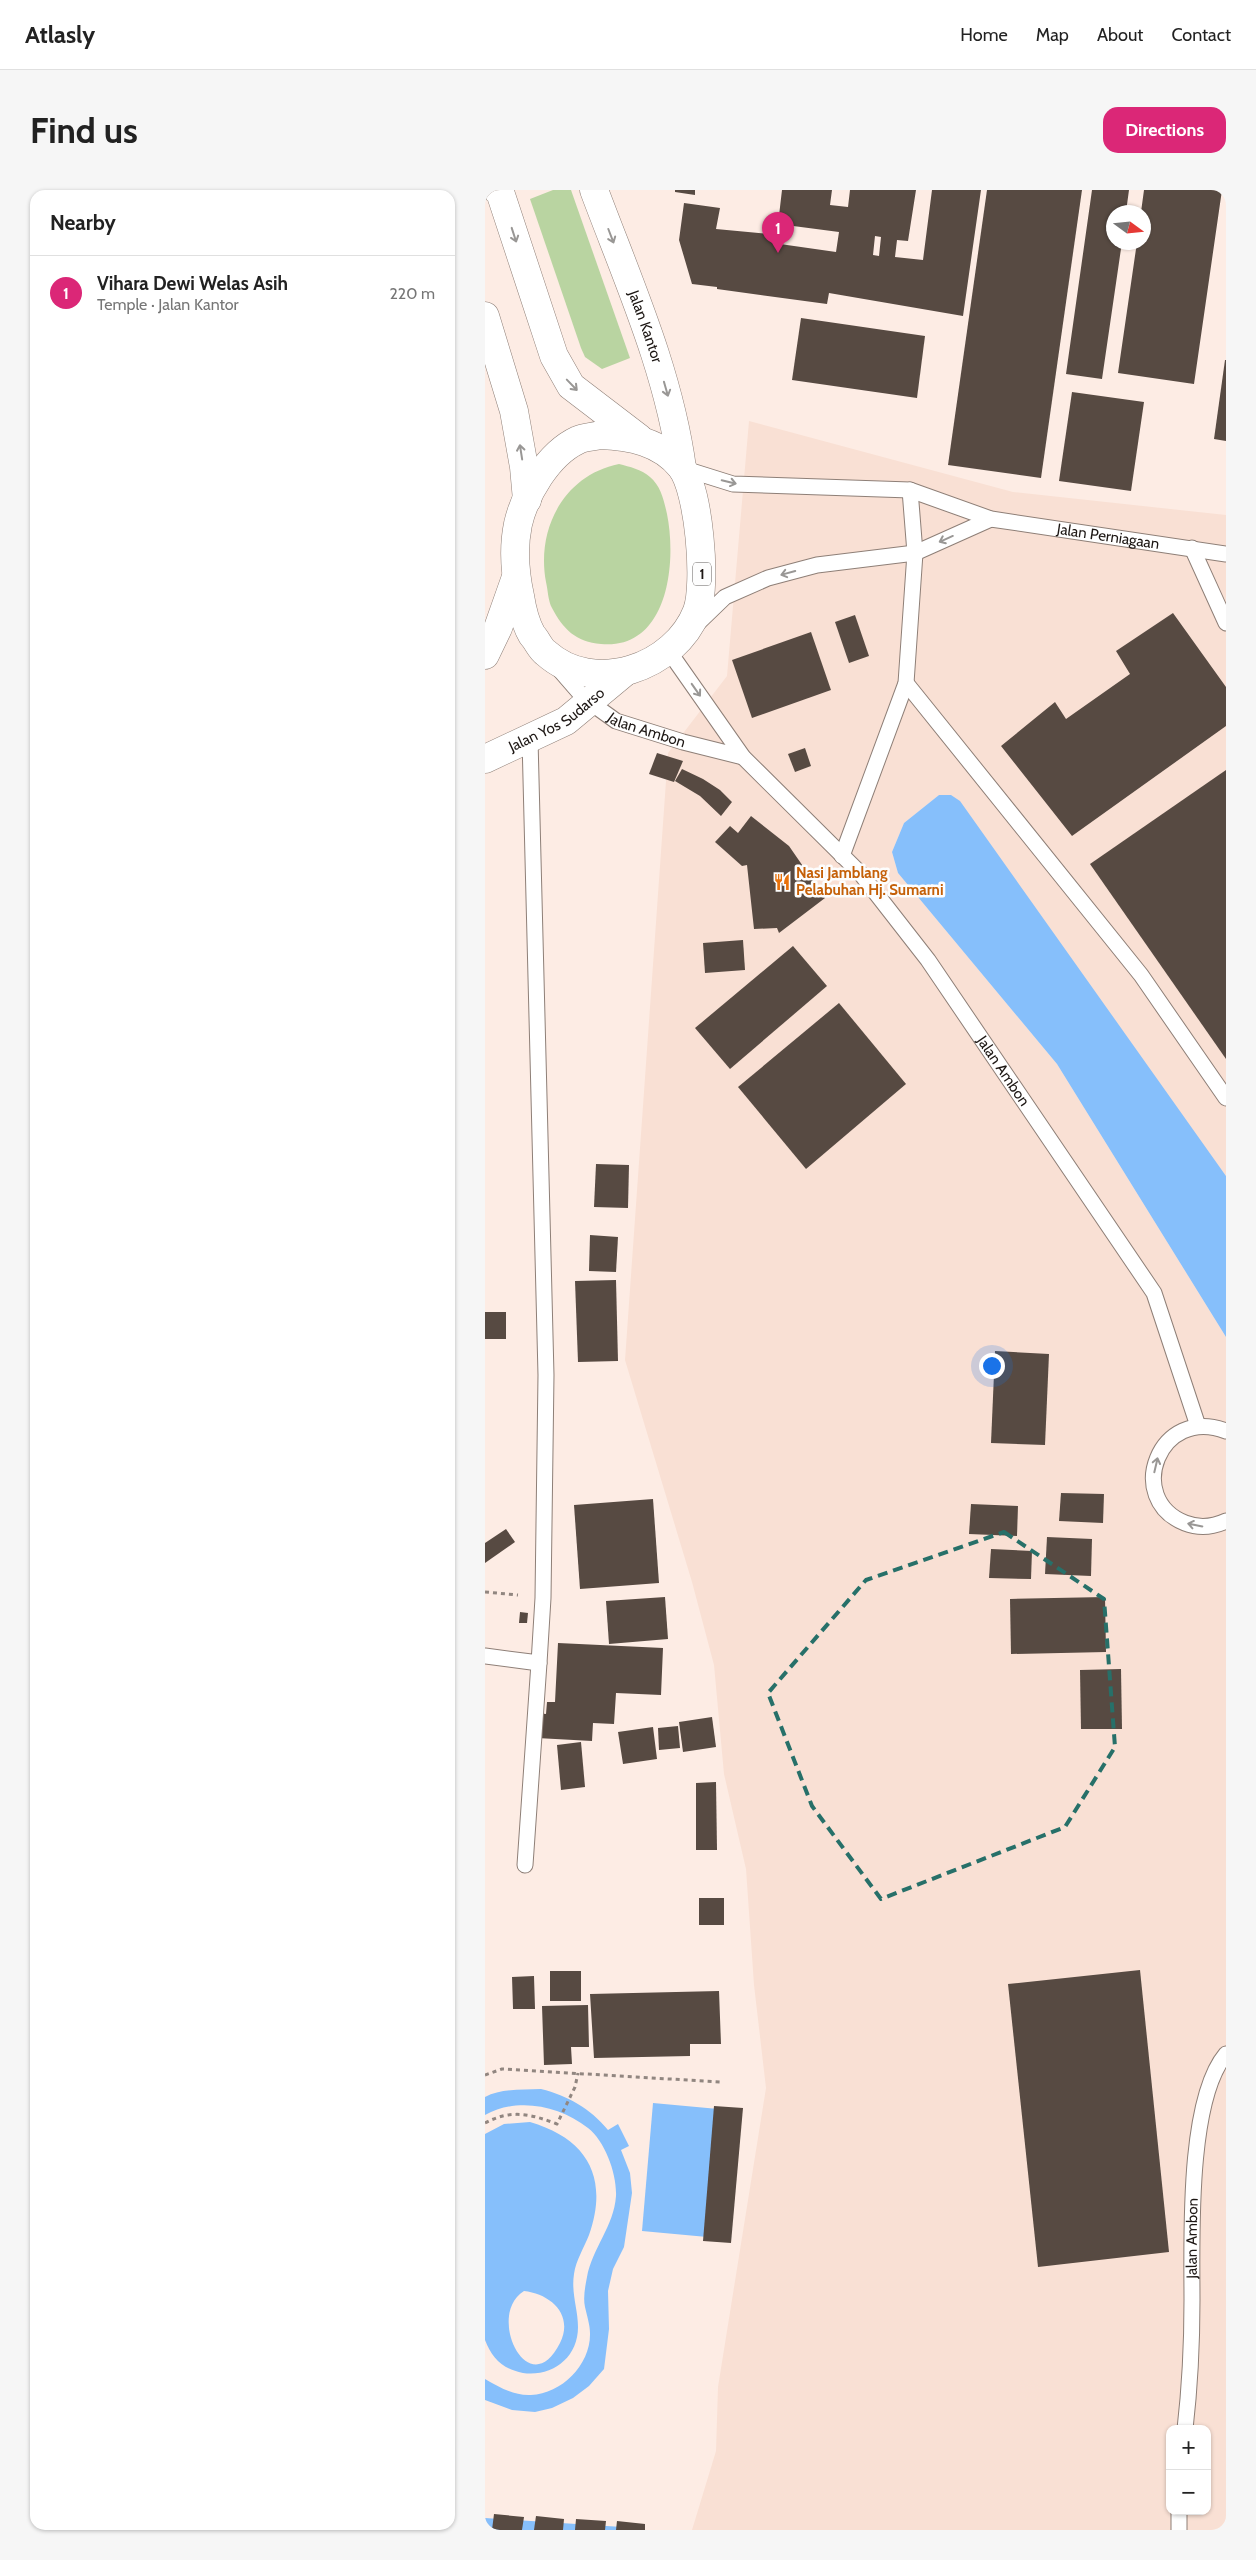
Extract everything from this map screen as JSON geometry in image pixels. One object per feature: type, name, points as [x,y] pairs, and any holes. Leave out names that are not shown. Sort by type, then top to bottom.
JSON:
[{"type":"main road","name":"Jalan Kantor","points":[[594,190],[655,354],[679,440],[682,468]]},
{"type":"main road","name":"1","points":[[500,191],[554,356],[562,373],[571,386],[643,441],[663,451],[682,468],[692,496],[700,536],[703,577],[697,611],[673,645],[654,661],[625,672],[597,674],[570,667],[545,653],[527,628],[516,577],[518,524],[527,500],[539,477],[557,455],[578,440],[600,435],[621,436],[643,441]]},
{"type":"main road","name":"1","points":[[485,316],[514,411],[524,467],[527,500]]},
{"type":"main road","name":"1","points":[[485,655],[498,628],[516,577]]},
{"type":"main road","name":"Jalan Yos Sudarso","points":[[485,759],[566,721],[625,672]]},
{"type":"lane","name":"Jalan Perniagaan","points":[[682,468],[733,484],[910,490],[991,519],[1226,554]]},
{"type":"lane","points":[[842,856],[907,682],[915,552],[910,490]]},
{"type":"lane","points":[[673,645],[725,597],[768,578],[817,565],[915,552],[991,519]]},
{"type":"lane","points":[[1191,548],[1226,623]]},
{"type":"lane","name":"Jalan Ambon","points":[[673,645],[743,757],[861,874],[928,960],[1154,1293],[1198,1426]]},
{"type":"lane","name":"Jalan Ambon","points":[[545,653],[590,702],[616,721],[667,738],[743,757]]},
{"type":"lane","points":[[907,682],[1135,968],[1224,1091]]},
{"type":"lane","points":[[525,1865],[543,1598],[546,1376],[530,739]]},
{"type":"lane","points":[[1226,1431],[1214,1426],[1198,1426],[1183,1430],[1169,1439],[1160,1451],[1154,1466],[1153,1482],[1157,1497],[1166,1510],[1178,1520],[1193,1526],[1209,1527],[1226,1521]]},
{"type":"lane","points":[[485,1656],[539,1663]]},
{"type":"lane","name":"Jalan Ambon","points":[[1185,2425],[1191,2352],[1191,2233],[1198,2139],[1210,2084],[1219,2062],[1226,2054]]},
{"type":"lane","points":[[1179,2515],[1179,2530]]},
{"type":"path","points":[[485,1592],[543,1598]]},
{"type":"path","points":[[485,2075],[503,2069],[720,2082]]},
{"type":"path","points":[[485,2124],[497,2117],[520,2112],[557,2124],[575,2087],[578,2073]]},
{"type":"highlighted area","points":[[1004,1532],[1104,1599],[1115,1747],[1065,1827],[881,1899],[812,1806],[768,1693],[866,1580]]},
{"type":"shaded area","points":[[749,421],[1013,492],[1226,515],[1226,1176],[939,795],[904,823],[892,852],[898,873],[1057,1064],[1226,1337],[1226,2530],[692,2530],[716,2451],[718,2387],[766,2088],[754,1985],[746,1869],[724,1774],[714,1665],[692,1582],[625,1360],[668,753],[727,676]]},
{"type":"green space","points":[[553,190],[571,190],[630,358],[602,369],[585,357],[581,348],[530,199]]},
{"type":"green space","points":[[619,464],[647,474],[657,485],[661,494],[670,534],[668,578],[663,600],[654,618],[641,633],[623,642],[592,643],[571,633],[552,608],[546,582],[545,543],[550,524],[558,507],[569,492],[583,480],[600,470]]},
{"type":"water","points":[[939,795],[951,795],[960,801],[1226,1176],[1226,1337],[1057,1064],[898,873],[892,852],[904,823]]},
{"type":"water","points":[[541,2089],[560,2095],[578,2104],[594,2115],[608,2130],[618,2124],[629,2146],[621,2150],[630,2173],[632,2193],[624,2247],[613,2269],[608,2291],[609,2329],[604,2369],[589,2386],[573,2398],[552,2408],[535,2412],[512,2410],[485,2400],[485,2379],[501,2388],[531,2395],[553,2389],[564,2383],[580,2366],[586,2356],[590,2333],[584,2300],[587,2277],[593,2257],[611,2217],[616,2196],[612,2168],[605,2149],[594,2134],[577,2120],[551,2109],[524,2105],[497,2109],[485,2115],[485,2097],[491,2094],[505,2091]]},
{"type":"water","points":[[653,2103],[729,2110],[718,2238],[642,2231]]},
{"type":"water","points":[[530,2122],[550,2129],[567,2139],[579,2150],[589,2164],[594,2179],[596,2196],[595,2214],[574,2274],[573,2288],[577,2314],[577,2338],[568,2356],[561,2363],[544,2372],[523,2373],[509,2369],[499,2362],[485,2340],[485,2134],[504,2124]],"holes":[[[524,2291],[534,2293],[551,2301],[562,2315],[564,2323],[564,2333],[560,2343],[548,2360],[536,2364],[525,2360],[516,2349],[510,2334],[509,2318],[513,2303]]]},
{"type":"water","points":[[485,2518],[622,2527],[622,2530],[485,2530]]},
{"type":"building","points":[[675,190],[695,190],[695,195],[675,192]]},
{"type":"building","points":[[782,190],[832,190],[830,205],[848,207],[850,190],[916,190],[908,241],[897,240],[895,257],[923,260],[932,190],[981,190],[963,316],[829,293],[827,304],[692,284],[679,240],[684,203],[720,208],[716,229],[781,235],[780,244],[836,252],[839,232],[778,224]],"holes":[[[875,236],[881,237],[879,256],[873,255]]]},
{"type":"building","points":[[987,190],[1082,190],[1041,478],[948,465]]},
{"type":"building","points":[[1092,190],[1129,190],[1127,205],[1106,205],[1106,250],[1121,250],[1102,379],[1066,374]]},
{"type":"building","points":[[1144,190],[1222,190],[1194,384],[1118,373],[1136,250],[1151,250],[1151,205],[1142,205]]},
{"type":"building","points":[[801,318],[925,336],[917,398],[792,380]]},
{"type":"building","points":[[1226,360],[1226,441],[1214,439]]},
{"type":"building","points":[[1072,392],[1144,402],[1131,491],[1059,481]]},
{"type":"building","points":[[1173,613],[1226,687],[1226,726],[1072,836],[1001,746],[1055,702],[1066,719],[1130,674],[1116,651]]},
{"type":"building","points":[[855,615],[869,656],[849,663],[835,622]]},
{"type":"building","points":[[811,632],[831,690],[752,718],[732,660]]},
{"type":"building","points":[[805,748],[811,766],[795,772],[788,754]]},
{"type":"building","points":[[657,753],[683,761],[674,782],[649,774]]},
{"type":"building","points":[[682,769],[720,790],[732,802],[721,816],[700,796],[675,781]]},
{"type":"building","points":[[1226,770],[1226,1059],[1090,864]]},
{"type":"building","name":"Nasi Jamblang Pelabuhan Hj. Sumarni","points":[[751,816],[789,846],[825,898],[779,933],[777,928],[754,929],[747,865],[742,866],[715,842],[730,826],[738,833]]},
{"type":"building","points":[[743,940],[745,970],[705,973],[703,943]]},
{"type":"building","points":[[793,946],[827,986],[730,1069],[695,1028]]},
{"type":"building","points":[[839,1003],[906,1084],[806,1169],[738,1087]]},
{"type":"building","points":[[596,1164],[629,1165],[628,1208],[594,1207]]},
{"type":"building","points":[[590,1235],[618,1237],[616,1272],[589,1271]]},
{"type":"building","points":[[616,1280],[618,1361],[578,1362],[575,1281]]},
{"type":"building","points":[[485,1312],[506,1312],[506,1339],[485,1339]]},
{"type":"building","points":[[995,1351],[1049,1354],[1045,1445],[991,1443]]},
{"type":"building","points":[[1061,1493],[1104,1494],[1103,1523],[1059,1521]]},
{"type":"building","points":[[653,1499],[659,1583],[580,1589],[574,1505]]},
{"type":"building","points":[[971,1504],[1018,1506],[1017,1536],[969,1534]]},
{"type":"building","points":[[506,1529],[515,1542],[485,1563],[485,1543]]},
{"type":"building","points":[[1047,1537],[1092,1539],[1091,1576],[1045,1574]]},
{"type":"building","points":[[991,1549],[1032,1551],[1031,1579],[989,1578]]},
{"type":"building","points":[[665,1597],[668,1639],[609,1644],[606,1601]]},
{"type":"building","points":[[1105,1597],[1106,1652],[1011,1654],[1010,1599]]},
{"type":"building","points":[[520,1612],[528,1613],[527,1623],[519,1623]]},
{"type":"building","points":[[558,1643],[663,1648],[661,1695],[616,1693],[614,1724],[593,1723],[592,1741],[537,1738],[538,1713],[546,1714],[547,1702],[555,1702]]},
{"type":"building","points":[[1121,1669],[1122,1729],[1081,1729],[1080,1670]]},
{"type":"building","points":[[712,1717],[716,1747],[683,1752],[679,1722]]},
{"type":"building","points":[[678,1726],[680,1748],[659,1750],[658,1728]]},
{"type":"building","points":[[653,1727],[657,1759],[623,1764],[618,1732]]},
{"type":"building","points":[[581,1742],[585,1787],[561,1790],[557,1745]]},
{"type":"building","points":[[716,1782],[717,1850],[696,1850],[696,1783]]},
{"type":"building","points":[[699,1898],[724,1898],[724,1925],[699,1925]]},
{"type":"building","points":[[1140,1970],[1169,2252],[1038,2267],[1008,1984]]},
{"type":"building","points":[[550,1971],[581,1971],[581,2001],[550,2001]]},
{"type":"building","points":[[534,1976],[535,2009],[513,2009],[512,1977]]},
{"type":"building","points":[[719,1991],[721,2044],[690,2044],[690,2056],[594,2058],[590,1994]]},
{"type":"building","points":[[588,2005],[589,2047],[571,2047],[572,2064],[544,2065],[542,2006]]},
{"type":"building","points":[[714,2106],[743,2108],[731,2243],[703,2241]]},
{"type":"building","points":[[494,2514],[524,2517],[522,2530],[492,2530]]},
{"type":"building","points":[[536,2516],[564,2519],[563,2530],[534,2530]]},
{"type":"building","points":[[576,2519],[606,2521],[605,2530],[575,2530]]},
{"type":"building","points":[[617,2521],[645,2524],[645,2530],[616,2530]]},
{"type":"place","name":"Vihara Dewi Welas Asih","points":[[778,253]]},
{"type":"place","name":"Nasi Jamblang Pelabuhan Hj. Sumarni","points":[[782,882]]}]
